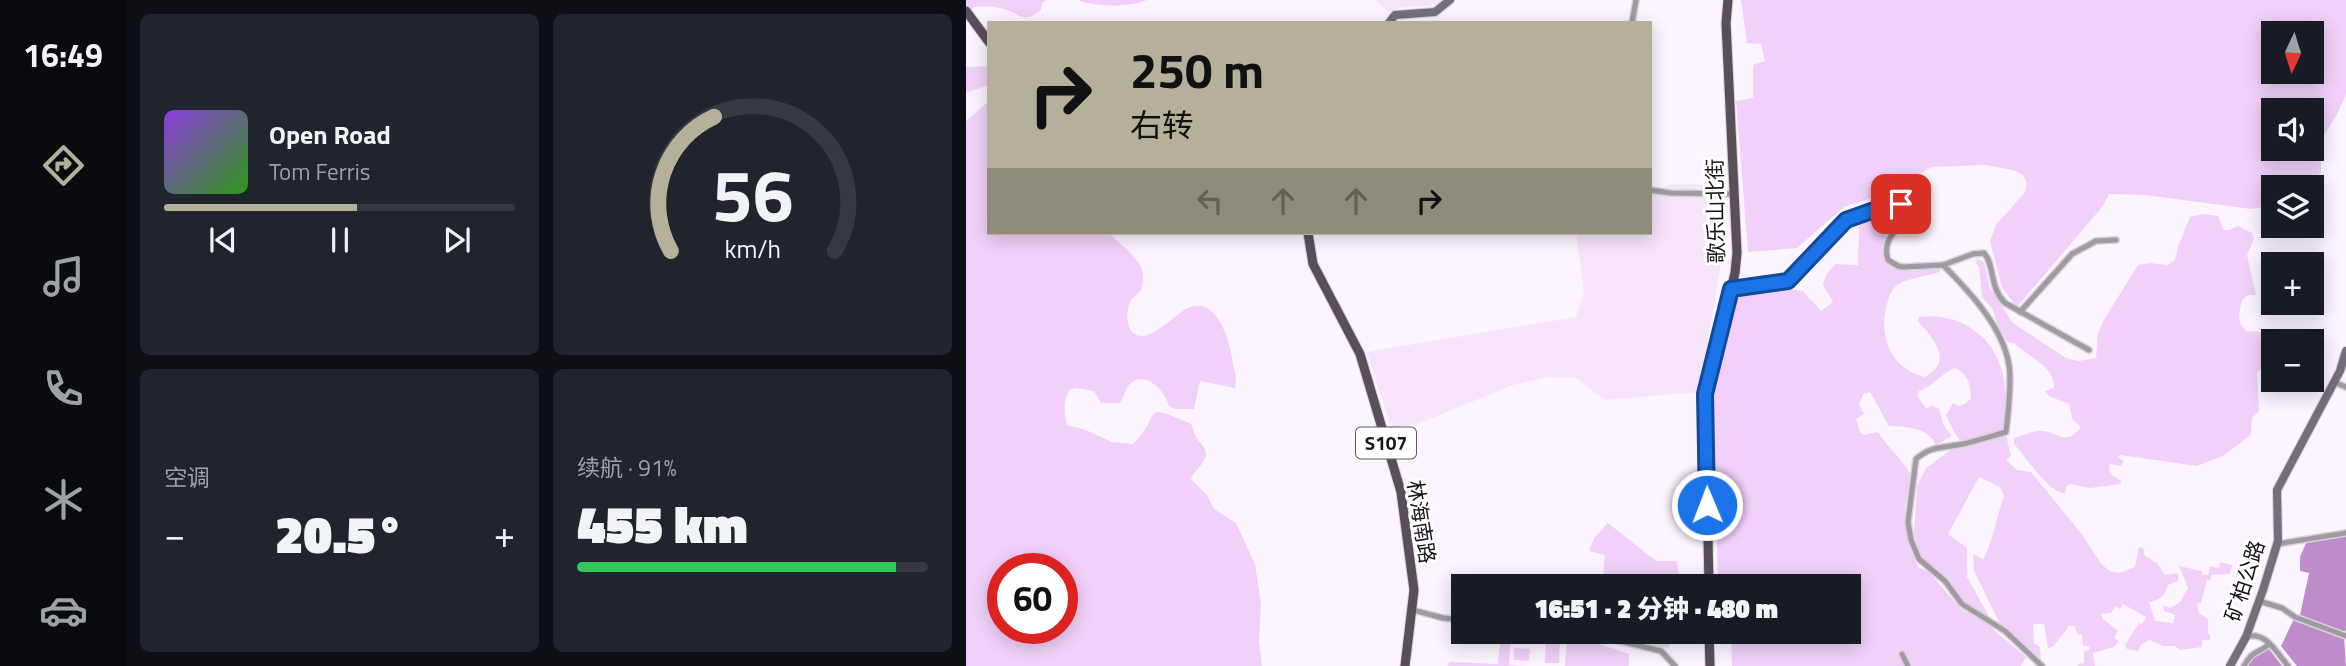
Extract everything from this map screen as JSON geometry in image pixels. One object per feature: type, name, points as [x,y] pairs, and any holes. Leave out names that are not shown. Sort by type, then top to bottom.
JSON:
[{"type":"main road","name":"歌乐山北街","points":[[1709,574],[1705,394],[1731,289],[1737,253],[1726,23],[1728,0]]},
{"type":"main road","points":[[966,11],[987,39]]},
{"type":"main road","name":"林海南路","points":[[1308,235],[1313,264],[1360,354],[1401,492],[1414,590],[1405,666]]},
{"type":"main road","points":[[1710,644],[1710,666]]},
{"type":"street","points":[[1390,21],[1395,15],[1435,12],[1450,0]]},
{"type":"street","points":[[1632,21],[1636,0]]},
{"type":"street","points":[[1652,190],[1734,194]]},
{"type":"street","points":[[1731,289],[1788,281],[1846,220],[1891,204],[1906,206],[1908,213],[1887,243],[1888,260],[1898,267],[1943,265],[1973,254],[1984,253],[1988,258],[1998,295],[2020,312],[2090,350]]},
{"type":"street","points":[[2020,312],[2072,254],[2096,241],[2116,240]]},
{"type":"street","points":[[1943,265],[1978,302],[2002,343],[2009,364],[2006,432],[1959,445],[1949,444],[1926,450],[1916,459],[1908,522],[1911,540],[1919,559],[1945,580],[1962,604],[2005,631],[2042,666]]},
{"type":"street","name":"矿柏公路","points":[[2230,666],[2246,637],[2277,544],[2277,490],[2334,382],[2346,351]]},
{"type":"street","points":[[2334,382],[2346,387]]},
{"type":"street","points":[[2277,544],[2346,533]]},
{"type":"street","points":[[2259,601],[2346,636]]},
{"type":"street","points":[[1413,610],[1451,619]]},
{"type":"street","points":[[2246,637],[2258,635],[2288,666]]},
{"type":"street","points":[[1633,644],[1661,651],[1675,666]]},
{"type":"street","points":[[2237,652],[2245,664],[2252,653],[2269,644]]},
{"type":"street","points":[[1902,654],[1908,666]]},
{"type":"shaded area","points":[[966,0],[1047,0],[1042,3],[1041,10],[1026,17],[1001,8],[982,6],[974,7],[966,19]]},
{"type":"shaded area","points":[[1078,0],[1147,0],[1112,6]]},
{"type":"shaded area","points":[[1375,0],[1454,0],[1432,6],[1403,7],[1389,12]]},
{"type":"shaded area","points":[[1741,0],[2346,0],[2346,95],[2324,135],[2324,98],[2261,98],[2261,161],[2321,161],[2319,175],[2261,175],[2261,207],[2251,209],[2145,195],[2109,194],[2103,206],[2017,307],[2002,288],[1990,241],[1996,225],[2025,192],[2027,183],[2023,175],[2013,170],[1985,165],[1932,167],[1881,195],[1844,207],[1797,248],[1748,252],[1736,101],[1753,98],[1753,65],[1765,61],[1761,44],[1747,43]]},
{"type":"shaded area","points":[[987,66],[987,86],[966,93],[966,67]]},
{"type":"shaded area","points":[[987,103],[987,235],[1112,235],[1138,262],[1143,274],[1141,290],[1131,300],[1128,310],[1128,322],[1133,333],[1139,336],[1154,332],[1188,308],[1198,306],[1213,313],[1224,330],[1236,376],[1235,388],[1200,381],[1194,409],[1175,409],[1169,406],[1155,385],[1143,379],[1129,385],[1120,403],[1101,403],[1094,391],[1076,388],[1069,390],[1067,394],[1065,416],[1067,425],[1112,442],[1133,444],[1157,412],[1191,424],[1206,456],[1191,479],[1206,494],[1214,509],[1236,523],[1255,564],[1261,604],[1259,641],[1262,666],[966,666],[966,121]]},
{"type":"shaded area","points":[[1670,184],[1721,185],[1721,264],[1699,392],[1605,400],[1576,378],[1549,377],[1513,385],[1427,420],[1392,430],[1367,352],[1576,317],[1584,291],[1576,235],[1652,235],[1652,194]]},
{"type":"shaded area","points":[[1902,211],[1903,215],[1885,237],[1882,252],[1887,263],[1905,271],[1941,267],[1939,272],[1901,283],[1891,294],[1884,328],[1890,350],[1896,359],[1903,367],[1925,377],[1938,364],[1938,350],[1918,321],[1919,317],[1949,318],[1975,330],[1985,340],[1994,352],[2004,380],[2007,435],[2011,455],[2006,460],[2017,470],[2031,472],[2081,533],[2102,565],[2110,571],[2119,573],[2135,567],[2139,547],[2143,548],[2145,556],[2157,563],[2165,575],[2178,573],[2178,581],[2168,585],[2164,595],[2149,602],[2155,621],[2173,623],[2175,615],[2164,611],[2163,605],[2170,608],[2180,602],[2188,588],[2179,566],[2208,575],[2210,566],[2219,568],[2220,562],[2232,565],[2230,574],[2212,575],[2210,580],[2207,580],[2201,603],[2197,603],[2199,613],[2208,619],[2210,635],[2210,640],[2202,640],[2202,647],[2180,650],[2175,646],[2163,646],[2149,640],[2141,645],[2138,651],[2127,649],[2125,645],[2146,617],[2123,604],[2120,609],[2116,606],[2111,613],[2101,614],[2103,619],[2118,631],[2114,638],[2119,641],[2114,647],[2093,653],[2095,666],[2078,666],[2084,663],[2084,651],[2089,650],[2089,646],[2083,646],[2082,635],[2077,634],[2075,626],[2069,626],[2053,647],[2048,648],[2044,624],[2033,624],[2034,643],[2040,647],[2041,660],[1999,622],[1974,571],[1973,554],[1983,559],[2004,496],[2000,487],[1979,477],[1948,534],[1967,548],[1967,577],[1991,620],[1965,602],[1948,578],[1922,559],[1914,534],[1917,486],[1926,468],[1952,449],[1965,448],[1946,415],[1953,403],[1958,406],[1971,398],[1968,380],[1955,368],[1919,391],[1917,396],[1927,409],[1931,405],[1939,409],[1944,426],[1952,436],[1936,445],[1922,431],[1889,426],[1870,392],[1863,394],[1859,405],[1864,414],[1856,419],[1860,432],[1864,435],[1878,432],[1912,476],[1906,501],[1905,522],[1918,567],[1930,573],[1960,608],[1987,624],[2026,657],[2021,666],[1732,666],[1731,644],[1861,644],[1861,574],[1718,574],[1717,535],[1729,533],[1728,524],[1716,521],[1712,395],[1736,295],[1740,292],[1791,289],[1803,291],[1821,311],[1833,302],[1823,285],[1826,275],[1835,264],[1858,265],[1859,225]]},
{"type":"shaded area","points":[[2203,214],[2218,216],[2224,230],[2238,226],[2252,233],[2254,239],[2247,255],[2256,295],[2248,295],[2242,300],[2239,314],[2240,323],[2246,331],[2261,332],[2261,369],[2257,373],[2259,411],[2252,418],[2251,435],[2223,456],[2197,466],[2120,455],[2118,457],[2123,461],[2121,466],[2110,464],[2109,470],[2121,484],[2090,488],[2070,484],[2066,487],[2065,494],[2058,491],[2038,473],[2014,444],[2014,438],[2037,431],[2069,437],[2081,427],[2073,420],[2069,404],[2049,396],[2045,391],[2054,388],[2050,374],[2040,362],[2014,343],[2008,342],[1997,325],[1993,310],[1982,297],[1977,258],[1984,262],[1990,288],[2013,323],[2066,358],[2079,361],[2096,358],[2098,333],[2138,265],[2168,265],[2175,260],[2190,217]]},
{"type":"shaded area","points":[[1608,523],[1656,561],[1677,561],[1679,574],[1603,574],[1605,555],[1589,551],[1594,538]]},
{"type":"shaded area","points":[[2346,536],[2344,632],[2300,615],[2309,573],[2300,571],[2300,557],[2306,543]]},
{"type":"shaded area","points":[[2294,619],[2344,637],[2346,666],[2297,666],[2281,646]]},
{"type":"shaded area","points":[[1500,644],[1510,644],[1509,665],[1528,666],[1448,666],[1449,662],[1498,664]]},
{"type":"shaded area","points":[[1546,644],[1560,644],[1559,663],[1545,663]]},
{"type":"shaded area","points":[[1567,644],[1599,644],[1629,654],[1629,666],[1565,666]]},
{"type":"shaded area","points":[[1651,644],[1670,644],[1668,648]]},
{"type":"shaded area","points":[[1514,648],[1530,649],[1529,661],[1514,660]]},
{"type":"shaded area","points":[[2262,649],[2269,649],[2282,666],[2247,666],[2249,660]]},
{"type":"route","points":[[1707,505],[1705,394],[1731,289],[1788,281],[1846,220],[1891,204],[1901,204]]}]
